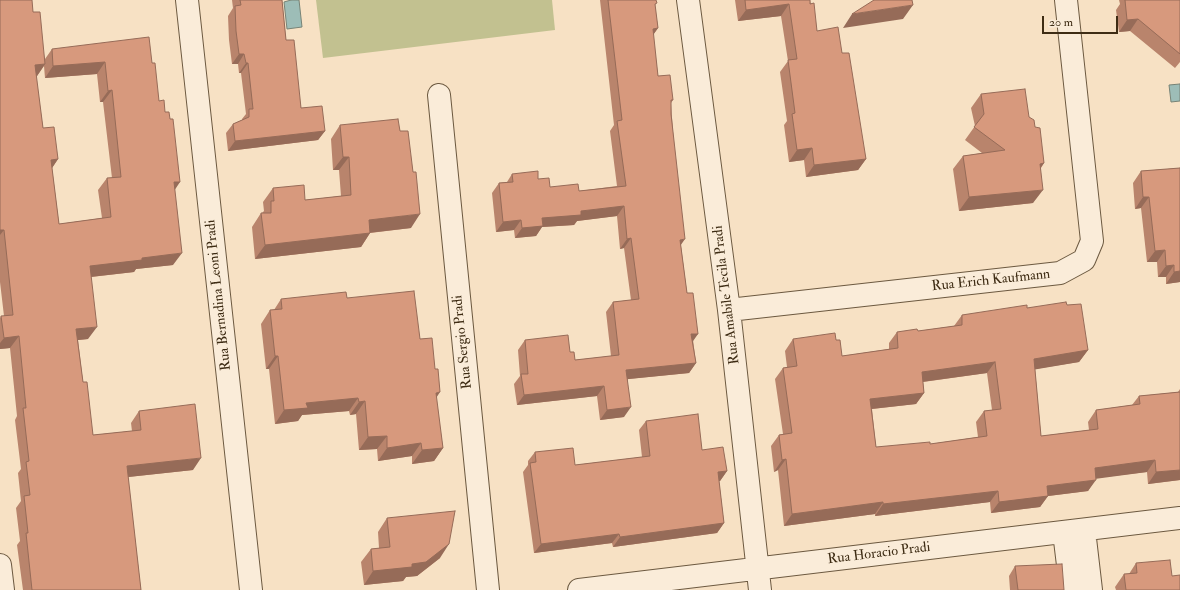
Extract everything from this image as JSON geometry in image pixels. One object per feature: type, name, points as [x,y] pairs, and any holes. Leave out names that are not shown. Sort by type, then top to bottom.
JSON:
[{"type":"street","name":"Rua Bernadina Leoni Pradi","points":[[187,0],[251,590]]},
{"type":"street","name":"Rua Amabile Tecila Pradi","points":[[688,0],[730,310],[759,580]]},
{"type":"street","name":"Rua Erich Kaufmann","points":[[730,310],[1060,273],[1084,260],[1092,241],[1066,0]]},
{"type":"street","name":"Rua Sergio Pradi","points":[[439,95],[488,590]]},
{"type":"street","name":"Rua Horacio Pradi","points":[[579,590],[759,580],[1074,531],[1180,518]]},
{"type":"street","points":[[1071,590],[1074,531]]},
{"type":"street","points":[[1074,531],[1091,590]]},
{"type":"street","points":[[0,565],[3,590]]},
{"type":"shaded area","points":[[316,0],[552,0],[555,30],[323,58]]},
{"type":"water","points":[[299,0],[302,27],[287,29],[284,2]]},
{"type":"water","points":[[1180,84],[1180,101],[1171,102],[1169,85]]},
{"type":"building","points":[[0,0],[32,0],[33,12],[40,12],[45,64],[35,65],[43,128],[54,127],[58,159],[51,160],[59,224],[111,217],[107,178],[121,177],[112,90],[108,91],[105,62],[53,66],[52,49],[149,37],[152,63],[155,63],[159,101],[164,100],[165,112],[169,112],[170,119],[173,119],[180,182],[174,182],[182,253],[142,258],[142,260],[90,266],[97,327],[76,329],[83,382],[87,382],[93,435],[141,430],[139,411],[195,404],[201,458],[127,466],[141,590],[32,590],[24,496],[30,495],[26,462],[29,461],[23,408],[26,408],[19,336],[4,338],[1,316],[13,315],[4,230],[0,230]]},
{"type":"building","points":[[240,0],[282,0],[286,40],[294,40],[301,108],[322,106],[325,131],[235,141],[233,124],[249,117],[249,109],[253,109],[248,63],[246,63],[244,54],[239,54],[236,31],[235,6],[241,5]]},
{"type":"building","points":[[608,0],[656,0],[657,3],[655,4],[658,28],[653,29],[658,76],[670,75],[673,100],[671,100],[671,114],[685,239],[680,240],[687,293],[693,293],[698,334],[691,334],[696,363],[626,370],[631,407],[607,410],[604,386],[524,395],[521,374],[528,374],[525,340],[568,335],[570,352],[574,352],[575,360],[619,355],[613,302],[639,299],[631,238],[627,239],[624,206],[581,211],[581,215],[542,218],[543,226],[522,228],[521,220],[503,222],[499,183],[513,182],[512,174],[538,171],[538,179],[549,178],[550,187],[578,184],[579,191],[626,186],[617,121],[622,120]]},
{"type":"building","points":[[745,0],[810,0],[810,4],[814,3],[817,31],[838,27],[842,53],[849,53],[866,159],[814,165],[812,148],[797,150],[792,114],[795,113],[788,60],[797,59],[789,4],[746,10]]},
{"type":"building","points":[[874,0],[912,0],[913,5],[852,14]]},
{"type":"building","points":[[1125,0],[1180,0],[1180,54],[1138,19],[1127,20]]},
{"type":"building","points":[[1025,89],[1029,117],[1034,120],[1035,127],[1040,128],[1044,163],[1040,164],[1043,190],[969,197],[963,156],[1005,150],[974,127],[984,114],[981,94]]},
{"type":"building","points":[[398,119],[400,131],[408,131],[413,172],[416,172],[420,214],[369,220],[370,233],[265,245],[261,213],[271,213],[271,201],[274,201],[273,188],[304,185],[305,200],[351,195],[349,157],[343,157],[340,125]]},
{"type":"building","points":[[1180,168],[1180,271],[1174,272],[1174,265],[1166,266],[1165,250],[1155,251],[1149,197],[1143,197],[1141,171]]},
{"type":"building","points":[[414,291],[420,339],[432,338],[435,369],[438,369],[440,392],[436,393],[443,448],[422,450],[421,443],[387,448],[387,436],[368,437],[365,401],[359,402],[358,398],[306,403],[308,408],[284,410],[278,356],[275,356],[270,310],[282,309],[281,299],[346,292],[347,298]]},
{"type":"building","points":[[1066,302],[1067,305],[1081,304],[1088,350],[1034,359],[1041,436],[1098,429],[1096,410],[1140,404],[1139,396],[1180,392],[1180,470],[1156,472],[1155,460],[1095,468],[1096,480],[1047,486],[1048,496],[999,502],[998,491],[883,504],[883,502],[792,514],[786,459],[782,460],[779,435],[792,433],[783,368],[797,366],[793,339],[835,333],[836,340],[840,340],[842,356],[898,348],[897,332],[917,329],[918,331],[962,325],[962,315],[1027,305],[1027,308]],"holes":[[[995,362],[1001,409],[984,411],[987,436],[930,444],[930,442],[876,447],[870,399],[924,393],[922,372]]]},
{"type":"building","points":[[698,414],[702,450],[723,447],[727,471],[718,472],[724,523],[620,537],[619,534],[541,544],[530,463],[536,462],[535,452],[573,448],[575,465],[650,456],[646,421]]},
{"type":"building","points":[[455,511],[449,544],[426,562],[412,564],[412,567],[373,571],[371,549],[390,547],[387,518]]},
{"type":"building","points":[[1170,560],[1172,576],[1180,575],[1180,590],[1126,590],[1124,574],[1137,573],[1136,563]]},
{"type":"building","points":[[1062,564],[1064,590],[1018,590],[1015,566]]}]
